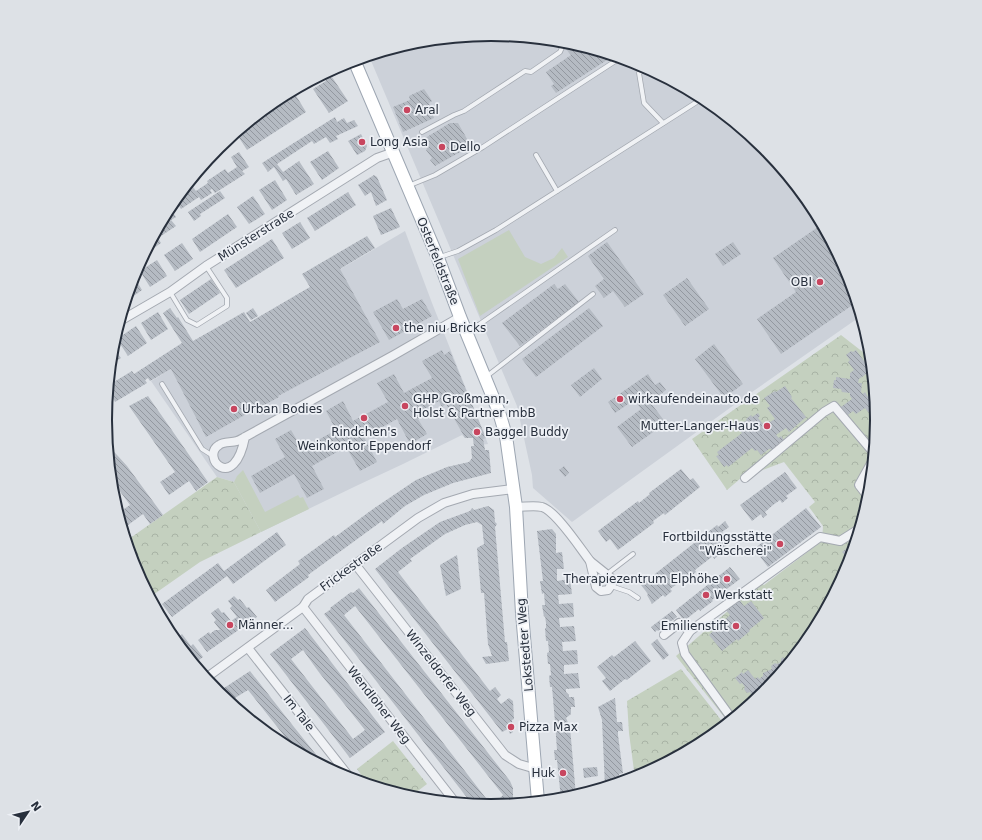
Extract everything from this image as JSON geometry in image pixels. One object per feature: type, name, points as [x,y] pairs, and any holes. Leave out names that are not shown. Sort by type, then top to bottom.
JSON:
[{"type":"main road","name":"Osterfeldstraße","points":[[357,66],[438,258],[460,317],[499,412],[506,436],[513,489]]},
{"type":"main road","name":"Lokstedter Weg","points":[[513,489],[516,507],[522,613],[538,796]]},
{"type":"street","name":"Münsterstraße","points":[[126,317],[170,292],[206,266],[378,158],[394,152]]},
{"type":"street","points":[[245,437],[242,450],[237,461],[228,468],[219,466],[215,462],[213,456],[214,449],[218,445],[224,442],[237,441],[245,437],[460,317]]},
{"type":"street","points":[[744,478],[824,412],[834,406],[869,447]]},
{"type":"street","points":[[864,491],[859,485],[867,471]]},
{"type":"street","name":"Frickestraße","points":[[211,675],[303,607],[308,599],[418,518],[444,503],[473,494],[513,489]]},
{"type":"street","points":[[516,507],[543,507],[559,520],[590,561],[611,579],[611,586],[605,591],[598,590],[596,587],[590,561]]},
{"type":"street","points":[[729,715],[685,654],[682,643],[690,631],[820,537],[840,541],[853,533]]},
{"type":"street","name":"Winzeldorfer Weg","points":[[355,564],[505,755],[519,764],[536,770]]},
{"type":"street","name":"Wendloher Weg","points":[[303,607],[451,797]]},
{"type":"street","points":[[664,635],[679,623],[690,631]]},
{"type":"street","name":"Im Tale","points":[[248,648],[343,769]]},
{"type":"lane","points":[[422,132],[464,111],[525,71],[531,72],[560,52],[562,48]]},
{"type":"lane","points":[[408,186],[434,175],[483,147],[614,62]]},
{"type":"lane","points":[[640,72],[639,73],[644,103],[663,123]]},
{"type":"lane","points":[[438,258],[458,251],[496,230],[697,102]]},
{"type":"lane","points":[[536,154],[557,191]]},
{"type":"lane","points":[[466,331],[480,324],[615,230]]},
{"type":"lane","points":[[170,292],[187,320],[197,325],[227,306],[227,298],[206,266]]},
{"type":"lane","points":[[485,377],[593,294]]},
{"type":"lane","points":[[162,384],[202,449],[213,456]]},
{"type":"lane","points":[[607,574],[634,554]]},
{"type":"lane","points":[[611,586],[629,592],[638,598]]},
{"type":"shaded area","points":[[491,41],[516,42],[565,48],[589,54],[613,61],[659,80],[702,105],[722,119],[759,152],[792,189],[806,209],[831,252],[850,298],[856,319],[752,392],[572,522],[533,488],[532,475],[517,406],[371,60],[417,48],[442,44]]},
{"type":"shaded area","points":[[405,231],[488,444],[474,446],[473,438],[465,438],[462,435],[261,532],[234,482],[217,477],[151,381]]},
{"type":"green space","points":[[509,230],[525,257],[541,264],[554,258],[562,248],[568,257],[480,316],[458,259]]},
{"type":"green space","points":[[841,335],[864,353],[869,395],[869,445],[863,494],[850,542],[831,588],[806,631],[792,651],[759,688],[725,718],[676,656],[760,583],[764,585],[822,541],[823,526],[809,507],[815,502],[784,462],[741,478],[727,490],[692,439]]},
{"type":"green space","points":[[243,470],[265,512],[298,495],[300,498],[303,497],[309,509],[261,532],[234,482]]},
{"type":"green space","points":[[217,477],[234,482],[261,532],[200,562],[154,594],[131,538]]},
{"type":"green space","points":[[681,669],[722,721],[702,735],[659,760],[634,771],[629,733],[627,701]]},
{"type":"green space","points":[[393,741],[427,784],[417,792],[369,779],[362,776],[357,769]]},
{"type":"building","points":[[566,49],[607,60],[556,93],[551,86],[554,84],[546,72],[571,55]]},
{"type":"building","points":[[332,77],[348,101],[329,113],[313,89],[326,81],[325,79]]},
{"type":"building","points":[[424,89],[432,101],[429,103],[434,118],[403,132],[393,107],[410,100],[409,96]]},
{"type":"building","points":[[296,96],[306,112],[247,150],[239,137],[260,119]]},
{"type":"building","points":[[335,117],[337,122],[344,118],[347,123],[354,120],[358,126],[336,136],[338,139],[330,143],[326,137],[314,144],[312,141],[277,164],[283,172],[299,161],[314,184],[296,195],[286,179],[283,181],[274,167],[268,172],[262,163]]},
{"type":"building","points":[[450,123],[458,123],[471,146],[435,166],[430,160],[432,158],[426,150],[427,149],[422,140]]},
{"type":"building","points":[[361,134],[367,146],[365,151],[357,155],[348,141]]},
{"type":"building","points":[[328,151],[339,168],[322,180],[310,162]]},
{"type":"building","points":[[239,152],[249,167],[242,171],[245,174],[215,193],[212,189],[210,190],[212,193],[201,200],[199,197],[181,209],[179,205],[192,186],[196,191],[208,183],[207,181],[225,169],[228,173],[237,167],[231,157]]},
{"type":"building","points":[[374,175],[377,177],[387,200],[376,206],[371,192],[365,196],[358,185]]},
{"type":"building","points":[[275,180],[287,200],[272,210],[259,190]]},
{"type":"building","points":[[220,191],[225,198],[200,214],[201,216],[194,221],[188,212]]},
{"type":"building","points":[[348,192],[356,205],[315,231],[307,218]]},
{"type":"building","points":[[253,196],[265,214],[249,224],[237,207]]},
{"type":"building","points":[[391,208],[400,227],[381,235],[373,216]]},
{"type":"building","points":[[173,213],[176,217],[171,220],[170,218]]},
{"type":"building","points":[[228,214],[237,227],[200,252],[192,239]]},
{"type":"building","points":[[171,220],[176,226],[159,237],[168,221]]},
{"type":"building","points":[[300,222],[310,238],[292,249],[282,233]]},
{"type":"building","name":"OBI","points":[[817,228],[831,252],[852,305],[781,354],[757,319],[796,292],[773,258]]},
{"type":"building","points":[[367,236],[375,248],[340,269],[380,342],[278,396],[279,397],[206,437],[171,369],[150,381],[148,378],[145,380],[147,383],[115,402],[113,398],[114,382],[132,371],[134,374],[182,343],[163,313],[170,308],[177,318],[178,317],[193,341],[244,312],[250,322],[310,287],[302,274]]},
{"type":"building","points":[[158,239],[161,243],[154,247]]},
{"type":"building","points":[[272,239],[284,258],[236,288],[224,270]]},
{"type":"building","points":[[607,242],[644,294],[625,307],[613,291],[604,298],[595,286],[604,279],[588,256]]},
{"type":"building","points":[[733,242],[741,254],[723,266],[715,254]]},
{"type":"building","points":[[182,243],[193,259],[175,271],[164,255]]},
{"type":"building","points":[[157,260],[167,276],[150,287],[142,274],[144,269]]},
{"type":"building","points":[[687,278],[709,309],[685,326],[663,295]]},
{"type":"building","points":[[211,279],[220,293],[189,314],[180,300]]},
{"type":"building","points":[[138,283],[142,290],[132,297]]},
{"type":"building","points":[[554,284],[558,289],[565,284],[579,302],[520,346],[502,323]]},
{"type":"building","name":"the niu Bricks","points":[[397,299],[403,309],[422,299],[432,316],[389,340],[373,312]]},
{"type":"building","points":[[253,308],[258,316],[251,320],[246,313]]},
{"type":"building","points":[[589,308],[603,326],[536,377],[522,359]]},
{"type":"building","points":[[158,312],[168,329],[151,340],[141,323]]},
{"type":"building","points":[[136,326],[147,343],[128,356],[120,343],[122,336]]},
{"type":"building","points":[[714,344],[743,384],[724,398],[695,359]]},
{"type":"building","points":[[442,350],[444,355],[450,351],[486,438],[483,439],[485,450],[489,450],[491,473],[453,483],[424,495],[405,506],[383,524],[382,521],[308,575],[309,577],[275,602],[266,590],[300,564],[298,561],[416,480],[447,467],[469,462],[472,458],[471,446],[474,446],[473,438],[465,438],[446,404],[442,407],[439,401],[421,411],[424,416],[418,419],[427,434],[410,444],[397,419],[364,437],[377,462],[360,471],[346,447],[312,466],[324,489],[307,498],[294,474],[260,493],[251,476],[285,457],[275,439],[291,430],[302,449],[336,430],[326,411],[343,401],[353,421],[388,402],[377,383],[394,374],[404,393],[432,378],[422,361]]},
{"type":"building","points":[[856,350],[866,363],[867,373],[859,379],[858,383],[862,383],[861,392],[863,394],[865,392],[868,397],[869,396],[870,414],[865,408],[856,414],[853,411],[848,415],[841,407],[852,399],[850,393],[842,392],[841,389],[833,388],[836,377],[850,379],[850,373],[854,370],[848,362],[850,360],[846,355],[851,351],[853,352]]},
{"type":"building","points":[[118,354],[121,358],[117,361]]},
{"type":"building","points":[[594,368],[602,379],[580,397],[571,385]]},
{"type":"building","points":[[648,374],[655,385],[660,382],[666,390],[650,402],[666,423],[632,447],[617,427],[641,409],[634,400],[650,389],[615,413],[608,402]]},
{"type":"building","name":"Mutter-Langer-Haus","points":[[785,386],[792,397],[791,398],[806,417],[789,432],[786,428],[776,435],[779,438],[781,436],[784,440],[773,451],[769,449],[761,455],[757,450],[755,451],[752,448],[728,467],[727,465],[724,467],[716,456],[719,455],[717,452],[742,433],[739,429],[740,424],[747,420],[746,419],[751,415],[752,417],[758,413],[760,416],[758,418],[764,425],[775,419],[767,408],[770,406],[764,398]]},
{"type":"building","points":[[148,396],[208,482],[196,491],[189,481],[169,495],[160,482],[175,472],[129,406]]},
{"type":"building","points":[[114,451],[127,466],[163,515],[150,524],[143,514],[127,526],[123,510],[130,505],[118,489]]},
{"type":"building","points":[[564,466],[569,473],[565,477],[559,470]]},
{"type":"building","points":[[681,469],[690,480],[693,478],[700,487],[665,515],[664,513],[653,521],[654,523],[618,550],[610,539],[606,542],[598,531],[638,501],[639,503],[650,494],[649,493]]},
{"type":"building","points":[[785,472],[797,488],[786,496],[788,498],[782,503],[780,500],[765,512],[767,515],[763,518],[761,514],[752,521],[740,505]]},
{"type":"building","points":[[488,506],[494,510],[495,522],[497,524],[495,527],[505,642],[507,642],[509,661],[486,664],[482,657],[492,656],[488,644],[484,593],[481,593],[477,548],[484,544],[482,525],[477,522],[465,525],[445,534],[410,559],[412,561],[398,572],[490,691],[495,687],[501,695],[497,699],[501,704],[509,698],[513,701],[513,732],[510,734],[508,729],[502,732],[375,569],[440,522],[470,511],[472,508],[474,510]]},
{"type":"building","points":[[806,508],[821,527],[768,567],[754,549]]},
{"type":"building","points":[[725,521],[729,527],[722,532],[730,543],[720,551],[722,553],[714,559],[713,556],[695,570],[696,572],[691,576],[690,575],[670,589],[672,591],[665,597],[663,595],[652,604],[647,595],[648,594],[641,585],[717,525],[718,527]]},
{"type":"building","points":[[552,529],[556,534],[556,553],[562,552],[564,569],[557,569],[557,581],[570,579],[572,594],[558,595],[559,604],[573,603],[574,617],[559,618],[560,627],[574,626],[576,641],[562,642],[563,651],[577,650],[578,664],[564,665],[564,674],[578,673],[580,688],[566,689],[569,697],[574,697],[575,707],[571,707],[571,714],[566,718],[570,727],[575,789],[560,793],[557,760],[555,760],[554,750],[557,750],[555,722],[552,687],[550,687],[549,676],[551,675],[550,664],[548,664],[547,653],[549,652],[548,641],[546,641],[546,623],[542,605],[545,605],[544,593],[542,594],[540,581],[543,581],[537,531]]},
{"type":"building","points":[[277,532],[286,545],[233,584],[227,576],[172,617],[162,604],[218,563],[224,571]]},
{"type":"building","points":[[848,548],[845,555],[842,552]]},
{"type":"building","points":[[457,555],[461,589],[446,596],[440,565]]},
{"type":"building","name":"Werkstatt","points":[[730,567],[740,579],[700,611],[699,609],[684,621],[676,610]]},
{"type":"building","points":[[359,588],[510,781],[513,788],[513,798],[500,799],[503,795],[355,606],[344,615],[486,799],[467,798],[324,614],[351,592],[353,593]]},
{"type":"building","points":[[234,596],[238,600],[240,599],[247,608],[249,607],[257,617],[207,652],[198,640],[209,632],[210,634],[215,630],[220,630],[214,622],[216,620],[211,613],[218,608],[222,613],[224,612],[231,621],[237,617],[230,608],[232,606],[228,601]]},
{"type":"building","name":"Emilienstift","points":[[738,598],[744,606],[751,601],[764,618],[738,641],[737,639],[722,651],[709,635],[730,615],[725,609]]},
{"type":"building","points":[[672,611],[677,617],[655,632],[651,627]]},
{"type":"building","points":[[305,628],[385,732],[350,758],[270,654]],"holes":[[[303,650],[365,730],[353,739],[291,659]]]},
{"type":"building","points":[[182,634],[191,646],[193,644],[203,657],[198,661],[180,636]]},
{"type":"building","points":[[657,639],[669,655],[663,660],[651,644]]},
{"type":"building","points":[[635,641],[651,661],[610,691],[602,681],[606,678],[597,667],[612,655],[614,657]]},
{"type":"building","points":[[783,657],[785,660],[751,695],[750,692],[747,693],[742,683],[740,684],[735,678],[742,672],[743,674],[748,670],[755,679],[758,677],[759,679],[763,676],[763,673],[772,669],[771,666],[775,663],[777,664],[781,662]]},
{"type":"building","points":[[250,671],[319,758],[287,739],[248,690],[234,698],[223,688]]},
{"type":"building","points":[[615,698],[617,722],[622,722],[623,731],[618,731],[618,735],[623,773],[619,774],[619,777],[605,781],[602,720],[598,707]]},
{"type":"building","points":[[597,767],[598,776],[584,778],[583,768]]},
{"type":"place","name":"Aral","points":[[407,110]]},
{"type":"place","name":"Long Asia","points":[[362,142]]},
{"type":"place","name":"Dello","points":[[442,147]]},
{"type":"place","name":"OBI","points":[[820,282]]},
{"type":"place","name":"the niu Bricks","points":[[396,328]]},
{"type":"place","name":"wirkaufendeinauto.de","points":[[620,399]]},
{"type":"place","name":"GHP Großmann, Holst & Partner mbB","points":[[405,406]]},
{"type":"place","name":"Urban Bodies","points":[[234,409]]},
{"type":"place","name":"Rindchen's Weinkontor Eppendorf","points":[[364,418]]},
{"type":"place","name":"Mutter-Langer-Haus","points":[[767,426]]},
{"type":"place","name":"Baggel Buddy","points":[[477,432]]},
{"type":"place","name":"Fortbildungsstätte \"Wäscherei\"","points":[[780,544]]},
{"type":"place","name":"Therapiezentrum Elphöhe","points":[[727,579]]},
{"type":"place","name":"Werkstatt","points":[[706,595]]},
{"type":"place","name":"Männer...","points":[[230,625]]},
{"type":"place","name":"Emilienstift","points":[[736,626]]},
{"type":"place","name":"Pizza Max","points":[[511,727]]},
{"type":"place","name":"Huk","points":[[563,773]]}]
